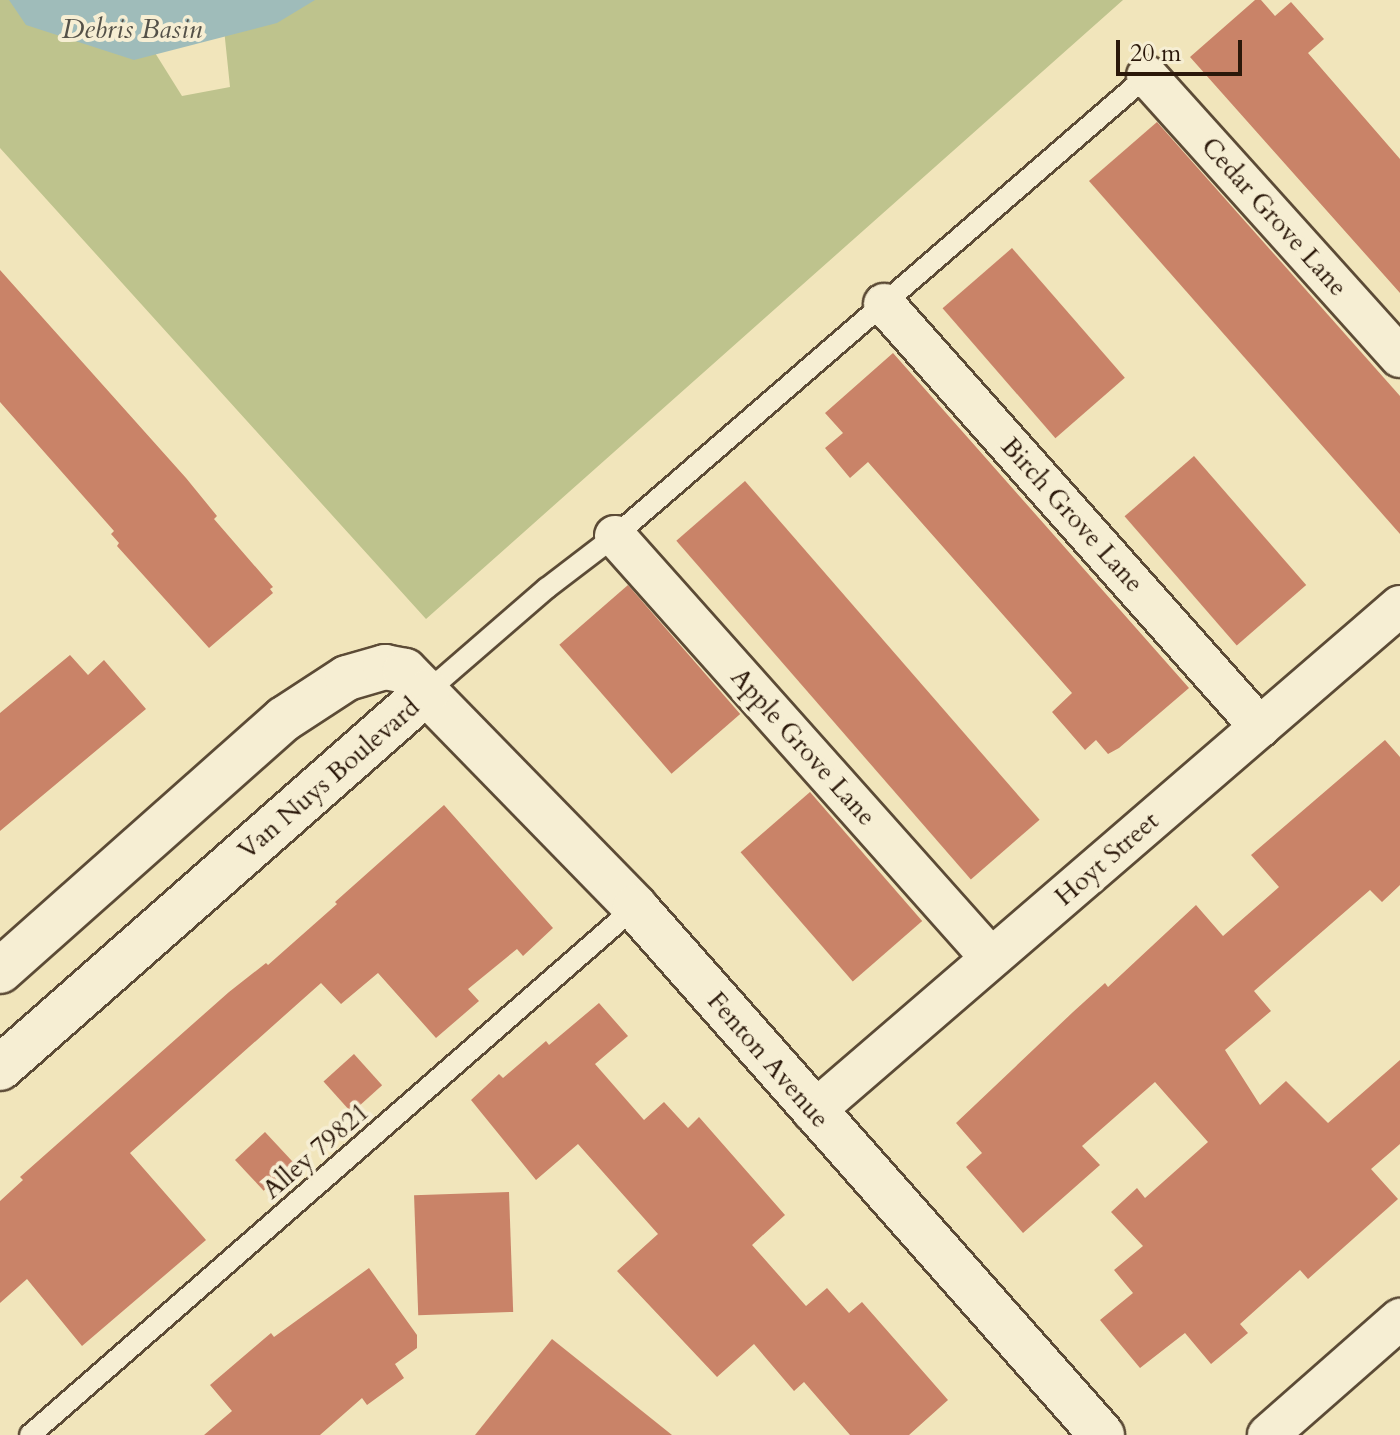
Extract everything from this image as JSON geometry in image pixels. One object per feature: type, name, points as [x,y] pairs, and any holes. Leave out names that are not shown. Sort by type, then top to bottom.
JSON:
[{"type":"street","name":"Cedar Grove Lane","points":[[1147,76],[1400,357]]},
{"type":"street","name":"Birch Grove Lane","points":[[884,304],[1260,727]]},
{"type":"street","name":"Apple Grove Lane","points":[[615,536],[991,958]]},
{"type":"street","name":"Hoyt Street","points":[[813,1112],[1400,606]]},
{"type":"street","name":"Van Nuys Boulevard","points":[[0,971],[284,719],[331,687],[385,667],[405,671],[428,691],[2,1061]]},
{"type":"street","name":"Fenton Avenue","points":[[428,691],[635,907],[813,1112],[1102,1435]]},
{"type":"street","points":[[1268,1435],[1400,1319]]},
{"type":"lane","points":[[428,691],[547,588],[615,536],[1147,76]]},
{"type":"lane","name":"Alley 79821","points":[[30,1435],[635,907]]},
{"type":"green space","points":[[0,0],[81,0],[132,16],[182,96],[230,87],[221,0],[1123,0],[426,619],[0,148]]},
{"type":"water","name":"Debris Basin","points":[[9,0],[315,0],[277,23],[134,60],[26,25]]},
{"type":"building","points":[[1255,0],[1261,0],[1275,16],[1291,2],[1324,39],[1308,53],[1400,159],[1400,293],[1190,57]]},
{"type":"building","points":[[1157,122],[1400,396],[1400,534],[1089,181]]},
{"type":"building","points":[[1012,248],[1125,378],[1055,438],[943,308]]},
{"type":"building","points":[[0,270],[186,478],[217,516],[214,519],[273,587],[270,589],[273,593],[209,648],[117,546],[119,543],[111,534],[114,531],[0,402]]},
{"type":"building","points":[[893,353],[1189,688],[1119,748],[1108,754],[1096,740],[1085,750],[1052,712],[1072,693],[868,462],[850,478],[825,448],[843,433],[825,413]]},
{"type":"building","points":[[1194,456],[1306,585],[1237,645],[1125,516]]},
{"type":"building","points":[[745,481],[1040,820],[971,880],[676,541]]},
{"type":"building","points":[[628,585],[740,714],[672,774],[559,645]]},
{"type":"building","points":[[70,655],[88,675],[104,660],[146,709],[0,831],[0,713]]},
{"type":"building","points":[[1385,740],[1400,757],[1400,885],[1382,902],[1370,890],[1254,991],[1271,1011],[1225,1050],[1260,1105],[1286,1081],[1328,1123],[1400,1060],[1400,1144],[1371,1169],[1398,1199],[1308,1279],[1300,1270],[1240,1324],[1248,1333],[1211,1364],[1185,1333],[1140,1368],[1100,1320],[1133,1293],[1114,1270],[1143,1246],[1111,1212],[1137,1188],[1145,1198],[1208,1142],[1155,1082],[1082,1146],[1100,1165],[1023,1233],[966,1167],[982,1153],[956,1123],[1073,1012],[1105,983],[1108,987],[1196,905],[1223,936],[1279,887],[1251,855]]},
{"type":"building","points":[[810,792],[922,921],[853,981],[741,852]]},
{"type":"building","points":[[444,805],[553,928],[523,956],[517,949],[468,989],[479,1001],[436,1038],[378,973],[341,1004],[321,983],[130,1153],[206,1240],[82,1346],[27,1279],[0,1303],[0,1201],[23,1180],[20,1177],[229,992],[266,963],[268,965]]},
{"type":"building","points":[[599,1003],[628,1036],[595,1064],[644,1120],[664,1102],[688,1128],[699,1117],[785,1215],[752,1245],[806,1306],[827,1288],[849,1313],[862,1302],[948,1400],[909,1435],[850,1435],[804,1382],[794,1391],[754,1344],[717,1377],[617,1271],[658,1234],[578,1144],[536,1180],[471,1100],[499,1074],[503,1078],[546,1041],[549,1045]]},
{"type":"building","points":[[354,1054],[382,1085],[352,1113],[324,1081]]},
{"type":"building","points":[[265,1132],[294,1163],[264,1191],[235,1160]]},
{"type":"building","points":[[509,1192],[513,1312],[418,1315],[414,1195]]},
{"type":"building","points":[[369,1268],[417,1335],[417,1348],[395,1364],[404,1378],[367,1405],[362,1398],[320,1435],[204,1435],[232,1411],[210,1385],[271,1333],[274,1337]]},
{"type":"building","points":[[552,1339],[672,1435],[475,1435]]}]
